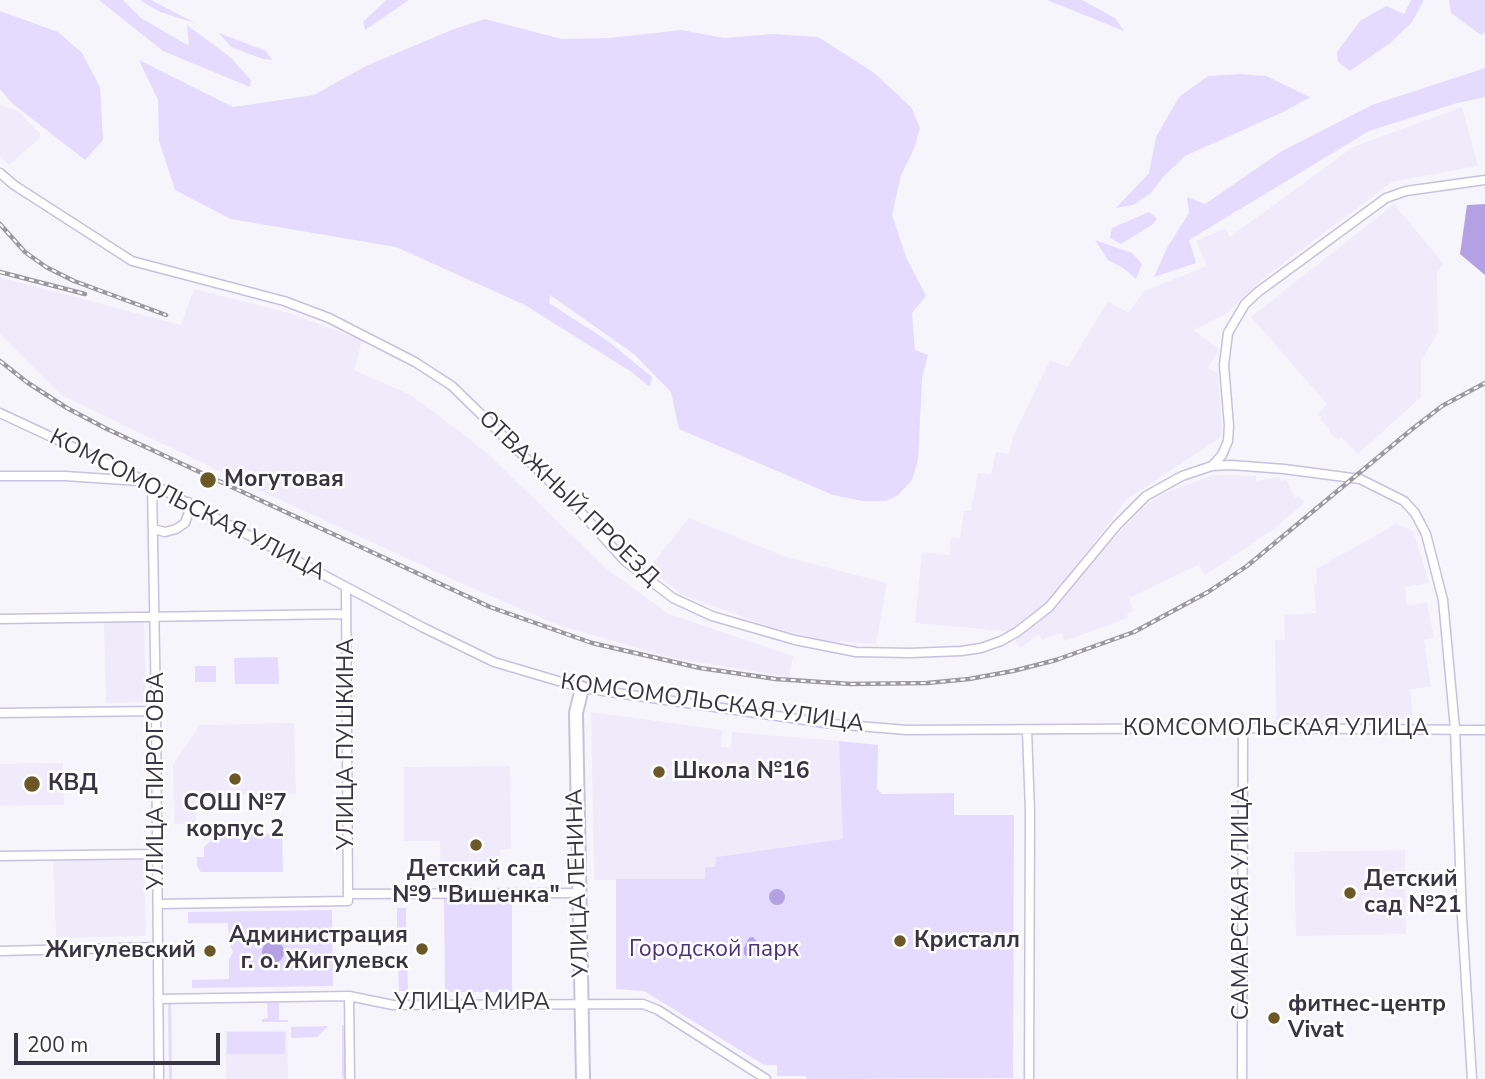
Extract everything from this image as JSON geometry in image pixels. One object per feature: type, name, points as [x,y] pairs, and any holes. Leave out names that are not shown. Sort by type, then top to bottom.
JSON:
[{"type":"street","name":"ОТВАЖНЫЙ ПРОЕЗД","points":[[0,173],[14,185],[132,261],[285,301],[328,318],[415,362],[452,386],[577,508],[625,561],[650,582],[673,598],[712,616],[795,640],[856,653],[961,651],[1001,641],[1049,607],[1117,525],[1146,496],[1182,476],[1212,466]]},
{"type":"street","points":[[1212,466],[1222,455],[1228,442],[1225,354],[1228,333],[1245,304],[1386,198],[1406,191],[1485,180]]},
{"type":"street","name":"КОМСОМОЛЬСКАЯ УЛИЦА","points":[[0,413],[188,502],[346,587],[494,662],[582,688],[864,728],[1485,730]]},
{"type":"street","points":[[1212,466],[1268,468],[1354,478],[1404,501],[1415,513],[1426,534],[1443,600],[1455,729],[1461,903],[1472,1079]]},
{"type":"street","points":[[0,476],[65,476],[148,482]]},
{"type":"street","name":"УЛИЦА ПИРОГОВА","points":[[148,482],[153,529],[155,617],[159,1079]]},
{"type":"street","points":[[153,529],[165,532],[185,523],[189,512],[188,502]]},
{"type":"street","name":"УЛИЦА ПУШКИНА","points":[[346,587],[348,897]]},
{"type":"street","name":"КОМСОМОЛЬСКАЯ УЛИЦА","points":[[0,620],[346,614]]},
{"type":"street","name":"УЛИЦА ЛЕНИНА","points":[[582,688],[576,713],[583,1079]]},
{"type":"street","points":[[0,713],[156,711]]},
{"type":"street","name":"САМАРСКАЯ УЛИЦА","points":[[1242,1079],[1243,728]]},
{"type":"street","points":[[1027,730],[1030,824],[1029,1079]]},
{"type":"street","points":[[0,856],[157,854]]},
{"type":"street","points":[[158,904],[578,893]]},
{"type":"street","points":[[0,951],[158,947]]},
{"type":"street","points":[[349,996],[350,1079]]},
{"type":"street","name":"УЛИЦА МИРА","points":[[158,999],[349,996],[393,1005],[643,1004],[669,1017],[765,1079]]},
{"type":"shaded area","points":[[0,105],[18,111],[40,133],[40,138],[9,165],[0,156]]},
{"type":"shaded area","points":[[1462,107],[1478,166],[1392,182],[1265,277],[1227,313],[1194,330],[1219,349],[1208,368],[1218,373],[1222,433],[1220,438],[1126,500],[1047,606],[1013,632],[915,623],[922,552],[949,555],[951,537],[960,538],[964,511],[971,511],[978,473],[991,474],[996,452],[1009,454],[1013,437],[1050,360],[1068,367],[1108,301],[1128,313],[1144,291],[1207,266],[1196,241],[1225,228],[1230,237],[1353,147]]},
{"type":"shaded area","points":[[1394,204],[1444,264],[1437,272],[1438,333],[1421,360],[1421,397],[1358,454],[1341,437],[1338,440],[1320,420],[1322,417],[1318,414],[1327,404],[1251,317]]},
{"type":"shaded area","points":[[1485,204],[1485,275],[1460,254],[1467,205]]},
{"type":"shaded area","points":[[0,277],[181,325],[194,289],[289,313],[362,340],[354,370],[411,395],[462,433],[490,456],[607,569],[669,614],[793,656],[789,677],[672,658],[558,625],[261,491],[61,395],[0,334]]},
{"type":"shaded area","points":[[1213,475],[1256,476],[1256,481],[1279,477],[1281,481],[1286,479],[1295,498],[1299,496],[1304,503],[1275,528],[1205,575],[1198,565],[1129,598],[1133,611],[1127,614],[1128,618],[1065,641],[1061,633],[1042,640],[1039,634],[1020,648],[1015,641],[1141,510],[1160,495]]},
{"type":"shaded area","points":[[689,518],[786,557],[887,583],[876,644],[829,641],[773,628],[683,595],[648,569]]},
{"type":"shaded area","points":[[1396,524],[1414,533],[1429,583],[1405,587],[1407,605],[1427,603],[1434,638],[1424,640],[1431,687],[1410,689],[1413,719],[1276,720],[1275,640],[1285,640],[1284,615],[1316,613],[1316,569]]},
{"type":"shaded area","points":[[144,621],[146,702],[106,703],[104,622]]},
{"type":"shaded area","name":"Школа №16","points":[[591,712],[722,730],[721,747],[731,748],[732,732],[839,741],[844,839],[716,857],[715,867],[705,879],[594,880]]},
{"type":"shaded area","name":"СОШ №7 корпус 2","points":[[294,723],[296,794],[196,796],[196,823],[174,824],[173,765],[200,725]]},
{"type":"shaded area","name":"КВД","points":[[63,763],[64,805],[0,806],[0,764]]},
{"type":"shaded area","points":[[510,766],[511,849],[500,850],[500,879],[441,879],[440,841],[404,841],[404,767]]},
{"type":"shaded area","name":"Детский сад №21","points":[[1405,850],[1406,934],[1296,936],[1294,852]]},
{"type":"shaded area","points":[[144,858],[146,936],[56,938],[53,860]]},
{"type":"shaded area","points":[[777,889],[783,891],[783,903],[777,905],[771,903],[769,897],[771,891]]},
{"type":"shaded area","points":[[753,937],[757,942],[756,950],[753,956],[747,957],[744,948],[749,938]]},
{"type":"shaded area","points":[[269,941],[277,941],[284,948],[284,956],[277,963],[269,963],[262,956],[262,948]]},
{"type":"shaded area","points":[[287,1030],[288,1079],[226,1079],[225,1031]]},
{"type":"green space","points":[[99,0],[123,0],[141,18],[189,46],[187,25],[230,57],[251,80],[250,87],[163,51]]},
{"type":"green space","points":[[140,0],[151,0],[195,23],[160,12]]},
{"type":"green space","points":[[386,0],[409,0],[365,30],[363,22]]},
{"type":"green space","points":[[1047,0],[1082,0],[1115,18],[1124,31]]},
{"type":"green space","points":[[1411,0],[1424,0],[1412,22],[1390,43],[1350,71],[1338,62],[1337,52],[1360,21],[1386,6],[1404,14]]},
{"type":"green space","points":[[1449,0],[1485,0],[1485,32],[1481,35],[1451,13]]},
{"type":"green space","points":[[0,11],[58,32],[82,53],[100,87],[103,140],[85,160],[13,104],[0,89]]},
{"type":"green space","points":[[485,19],[562,39],[609,38],[681,30],[724,38],[773,34],[818,37],[873,72],[911,107],[920,128],[914,149],[901,175],[892,215],[906,257],[926,296],[912,313],[915,350],[928,355],[922,378],[918,460],[912,480],[898,495],[886,501],[863,501],[833,495],[679,429],[671,392],[634,354],[550,295],[549,303],[608,341],[652,377],[650,387],[630,371],[525,305],[396,247],[231,219],[175,190],[159,141],[158,100],[139,60],[233,107],[314,95],[366,66]]},
{"type":"green space","points":[[219,33],[266,51],[272,60],[231,47]]},
{"type":"green space","points":[[1485,68],[1485,97],[1457,103],[1369,131],[1189,240],[1196,263],[1154,277],[1167,248],[1189,213],[1187,197],[1205,204],[1282,151],[1372,105]]},
{"type":"green space","points":[[1208,76],[1266,76],[1310,97],[1185,156],[1151,193],[1133,205],[1116,208],[1149,173],[1156,137],[1179,97]]},
{"type":"green space","points":[[1149,212],[1157,219],[1152,225],[1121,244],[1110,238],[1112,228]]},
{"type":"green space","points":[[1095,240],[1132,253],[1142,264],[1136,279],[1108,260]]},
{"type":"green space","points":[[278,657],[279,684],[235,684],[234,658]]},
{"type":"green space","points":[[195,666],[216,666],[216,682],[195,682]]},
{"type":"green space","name":"Кристалл","points":[[839,741],[878,745],[877,789],[882,794],[954,793],[954,815],[1014,815],[1013,1078],[807,1079],[806,1076],[777,1076],[777,1065],[764,1065],[644,991],[616,989],[616,879],[705,879],[705,867],[715,867],[716,857],[843,839]]},
{"type":"green space","points":[[224,834],[282,834],[283,872],[201,872],[197,866],[197,857],[204,857],[204,847]]},
{"type":"green space","points":[[444,898],[512,898],[512,992],[445,992]]},
{"type":"green space","points":[[397,908],[406,908],[406,934],[397,934]]},
{"type":"green space","points":[[332,910],[333,986],[192,988],[192,980],[229,979],[229,960],[233,952],[229,942],[228,923],[188,923],[188,912]]},
{"type":"green space","points":[[398,961],[407,961],[408,991],[399,991]]},
{"type":"green space","points":[[168,1003],[171,1003],[172,1079],[169,1079]]},
{"type":"green space","points":[[267,1003],[279,1003],[279,1020],[288,1022],[262,1022],[262,1019],[268,1018]]},
{"type":"green space","points":[[342,1025],[347,1025],[347,1078],[342,1078]]},
{"type":"green space","points":[[328,1026],[317,1037],[291,1038],[291,1027]]},
{"type":"green space","points":[[227,1032],[285,1032],[285,1054],[227,1054]]},
{"type":"railway","points":[[0,224],[25,252],[46,267],[74,281],[166,315]]},
{"type":"railway","points":[[0,272],[85,294]]},
{"type":"railway","points":[[0,361],[67,408],[107,429],[490,607],[592,643],[700,668],[776,679],[851,684],[927,683],[1013,671],[1056,660],[1134,632],[1208,592],[1247,566],[1442,406],[1485,383]]},
{"type":"place","name":"Могутовая","points":[[208,480]]},
{"type":"place","name":"Школа №16","points":[[659,772]]},
{"type":"place","name":"СОШ №7 корпус 2","points":[[235,779]]},
{"type":"place","name":"КВД","points":[[32,784]]},
{"type":"place","name":"Детский сад №9 \"Вишенка\"","points":[[476,845]]},
{"type":"place","name":"Детский сад №21","points":[[1350,893]]},
{"type":"place","name":"Кристалл","points":[[900,941]]},
{"type":"place","name":"Администрация г. о. Жигулевск","points":[[422,949]]},
{"type":"place","name":"Жигулевский","points":[[210,951]]},
{"type":"place","name":"фитнес-центр Vivat","points":[[1274,1018]]},
{"type":"park label","name":"Городской парк","points":[[714,950]]}]
